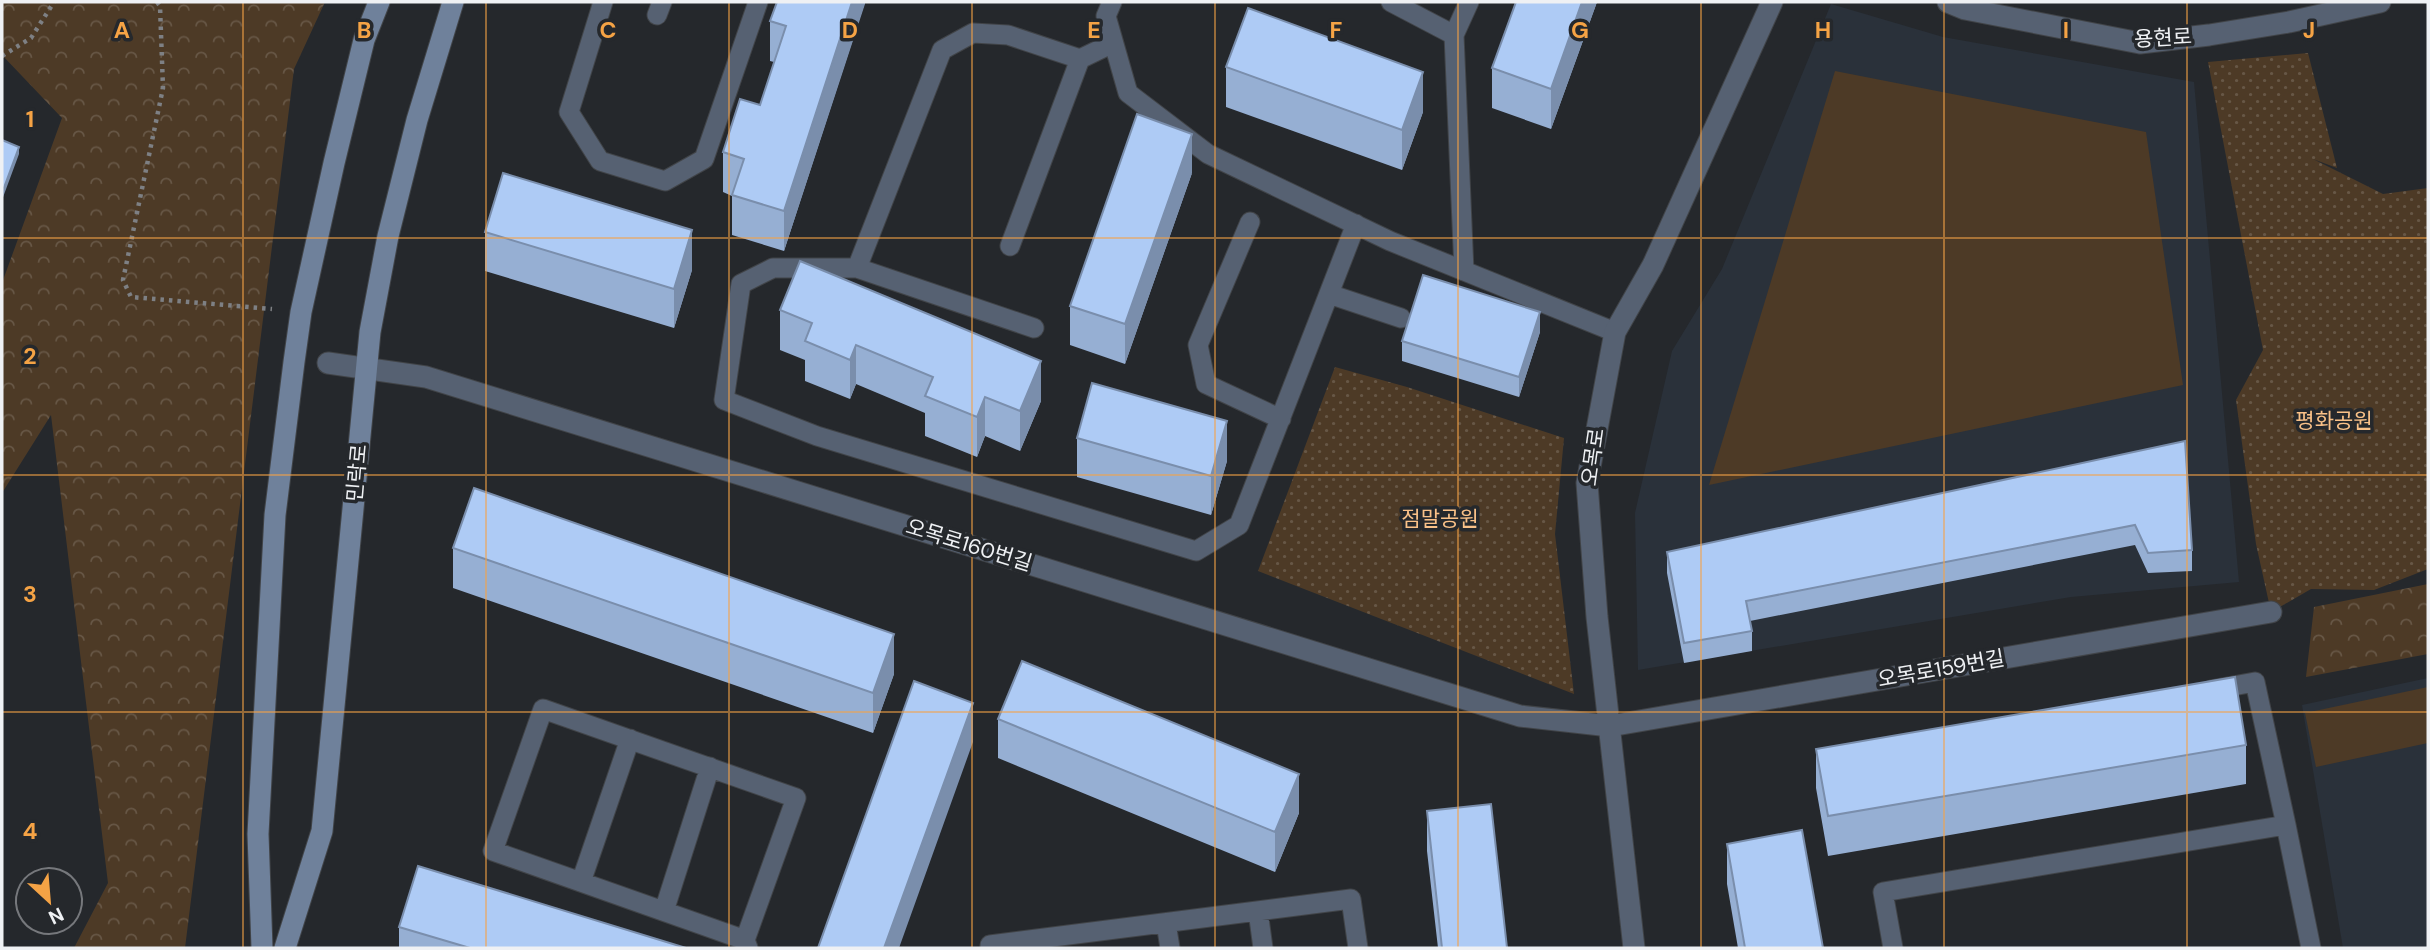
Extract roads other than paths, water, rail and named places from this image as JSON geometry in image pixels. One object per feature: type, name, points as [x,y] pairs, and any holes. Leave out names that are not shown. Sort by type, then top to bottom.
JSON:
[{"type":"main road","points":[[262,948],[258,834],[275,515],[301,312],[364,40],[379,2]]},
{"type":"main road","name":"민락로","points":[[285,948],[322,831],[370,332],[388,236],[414,133],[453,2]]},
{"type":"street","name":"오목로","points":[[1634,948],[1597,617],[1587,483],[1615,332],[1653,265],[1772,2]]},
{"type":"street","name":"용현로","points":[[1948,2],[1979,12],[2140,43],[2290,22],[2380,2]]},
{"type":"street","name":"오목로160번길","points":[[328,363],[426,377],[1520,716],[1610,726]]},
{"type":"street","name":"오목로159번길","points":[[1610,726],[2271,612]]},
{"type":"lane","points":[[603,2],[569,112],[600,161],[665,181],[704,159],[758,2]]},
{"type":"lane","points":[[1111,2],[1106,16],[1128,93],[1208,154],[1356,224],[1615,332]]},
{"type":"lane","points":[[1391,2],[1454,35]]},
{"type":"lane","points":[[1464,271],[1454,35],[1469,2]]},
{"type":"lane","points":[[857,268],[942,50],[973,33],[1008,35],[1080,60]]},
{"type":"lane","points":[[1010,246],[1080,60],[1114,43]]},
{"type":"lane","points":[[1250,222],[1198,345],[1206,384],[1281,419]]},
{"type":"lane","points":[[1034,328],[857,268],[773,268],[741,284],[724,400],[817,436],[1196,551],[1239,525],[1356,224]]},
{"type":"lane","points":[[1329,294],[1401,318]]},
{"type":"lane","points":[[2187,695],[2255,682],[2311,948]]},
{"type":"lane","points":[[543,709],[710,767],[796,797],[746,944],[664,911],[493,851],[543,709]]},
{"type":"lane","points":[[581,882],[630,739]]},
{"type":"lane","points":[[664,911],[710,767]]},
{"type":"lane","points":[[1893,948],[1884,892],[2286,825]]},
{"type":"lane","points":[[990,948],[1078,941],[1166,923],[1351,899],[1357,948]]},
{"type":"lane","points":[[1258,911],[1263,948]]},
{"type":"lane","points":[[1166,923],[1170,948]]},
{"type":"park label","name":"평화공원","points":[[2334,421]]},
{"type":"park label","name":"점말공원","points":[[1440,519]]}]
